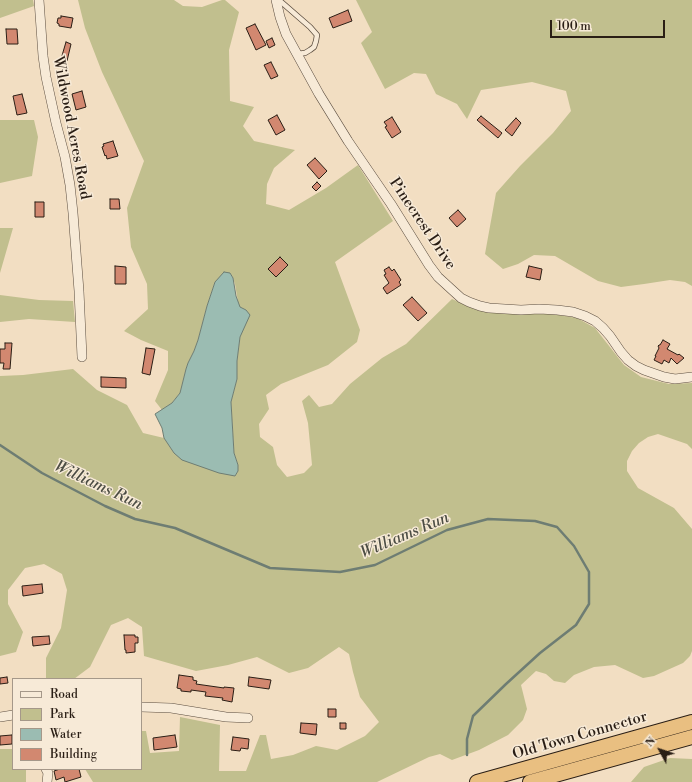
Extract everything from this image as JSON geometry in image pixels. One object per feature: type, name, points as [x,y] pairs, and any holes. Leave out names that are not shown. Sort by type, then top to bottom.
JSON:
[{"type":"highway","name":"Old Town Connector","points":[[477,782],[692,722]]},
{"type":"highway","name":"Old Town Connector","points":[[530,782],[692,737]]},
{"type":"street","name":"Wildwood Acres Road","points":[[39,0],[46,77],[70,185],[79,291],[82,357]]},
{"type":"street","name":"Pinecrest Drive","points":[[277,0],[280,17],[286,34],[319,94],[348,141],[388,199],[438,277],[469,302],[480,306],[521,310],[557,310],[573,312],[585,316],[595,321],[603,328],[621,352],[636,366],[664,377],[675,379],[692,377]]},
{"type":"street","points":[[142,707],[172,708],[226,717],[248,718]]},
{"type":"street","points":[[0,717],[12,715]]},
{"type":"street","points":[[46,770],[48,774],[47,782]]},
{"type":"lane","points":[[277,0],[310,27],[317,35],[314,47],[305,53],[297,54]]},
{"type":"green space","points":[[0,0],[33,0],[34,6],[0,18]]},
{"type":"green space","points":[[78,0],[174,0],[183,6],[202,7],[225,0],[239,12],[229,50],[230,101],[254,107],[243,126],[254,141],[295,150],[274,168],[267,184],[266,204],[289,210],[326,188],[358,165],[393,221],[335,262],[360,330],[357,342],[328,365],[281,384],[266,395],[269,409],[259,424],[260,437],[273,447],[277,465],[287,477],[304,473],[312,465],[308,423],[302,401],[309,395],[319,407],[332,404],[350,384],[382,358],[406,344],[452,299],[477,310],[510,313],[553,314],[577,318],[595,328],[624,365],[641,377],[669,384],[692,383],[692,449],[687,444],[658,434],[648,437],[639,443],[632,451],[627,461],[627,471],[638,488],[674,508],[692,529],[692,651],[690,656],[683,663],[654,676],[643,678],[615,665],[594,667],[574,675],[565,683],[554,681],[546,674],[536,671],[521,685],[527,709],[523,720],[508,735],[479,750],[452,760],[440,754],[429,757],[377,782],[93,782],[86,770],[142,770],[142,731],[146,731],[150,753],[179,751],[180,717],[220,725],[219,771],[246,771],[260,735],[266,735],[271,759],[293,755],[316,746],[337,750],[365,736],[379,722],[360,697],[349,654],[339,647],[308,668],[289,673],[257,657],[228,665],[196,671],[144,656],[142,627],[128,618],[111,625],[90,667],[75,678],[46,678],[46,658],[61,628],[67,590],[62,574],[44,564],[25,568],[8,590],[8,604],[23,632],[16,652],[0,656],[0,376],[73,369],[97,390],[127,405],[143,433],[164,438],[174,453],[235,476],[238,471],[238,465],[234,453],[231,402],[237,379],[237,361],[240,337],[246,310],[240,308],[235,284],[230,273],[215,282],[198,340],[186,369],[180,393],[172,403],[162,410],[155,401],[168,370],[168,351],[124,331],[148,309],[147,284],[131,247],[127,208],[144,161],[102,72],[85,28]]},
{"type":"green space","points":[[356,0],[692,0],[692,286],[685,282],[670,280],[621,287],[598,281],[555,256],[534,255],[518,264],[503,269],[485,254],[496,193],[553,133],[571,111],[566,91],[532,82],[481,90],[467,119],[457,104],[436,94],[426,74],[414,73],[385,89],[361,43],[372,32]]},
{"type":"green space","points":[[0,120],[34,120],[38,137],[32,176],[0,183]]},
{"type":"green space","points":[[0,228],[13,228],[0,273]]},
{"type":"green space","points":[[0,295],[39,300],[73,301],[75,322],[29,319],[0,322]]},
{"type":"green space","points":[[0,749],[12,749],[12,770],[26,770],[26,782],[0,782]]},
{"type":"green space","points":[[670,758],[692,759],[692,782],[631,782],[644,767]]},
{"type":"water","points":[[224,272],[230,273],[233,278],[236,296],[240,307],[246,310],[250,315],[240,337],[237,361],[237,379],[231,402],[234,453],[238,465],[238,471],[235,476],[219,473],[182,460],[174,453],[164,438],[162,428],[155,414],[172,403],[180,393],[186,369],[198,340],[215,282]]},
{"type":"building","points":[[348,10],[352,21],[333,28],[329,18]]},
{"type":"building","points":[[61,16],[73,18],[71,28],[59,26],[57,23],[58,18],[61,18]]},
{"type":"building","points":[[255,24],[266,45],[256,50],[246,28]]},
{"type":"building","points":[[6,29],[17,29],[18,44],[7,44]]},
{"type":"building","points":[[272,38],[275,45],[269,48],[266,41]]},
{"type":"building","points":[[66,42],[71,44],[67,61],[61,59]]},
{"type":"building","points":[[271,62],[278,76],[271,79],[264,65]]},
{"type":"building","points":[[82,91],[86,107],[76,110],[72,94]]},
{"type":"building","points":[[22,94],[27,113],[17,115],[13,96]]},
{"type":"building","points":[[277,115],[285,130],[276,135],[268,120]]},
{"type":"building","points":[[481,116],[502,133],[498,138],[477,120]]},
{"type":"building","points":[[392,117],[401,132],[392,138],[385,127],[387,126],[384,122]]},
{"type":"building","points":[[516,118],[521,123],[512,136],[505,130]]},
{"type":"building","points":[[113,141],[118,156],[107,159],[102,147],[104,146],[103,144]]},
{"type":"building","points":[[315,158],[327,171],[319,179],[307,165]]},
{"type":"building","points":[[317,182],[321,186],[316,191],[312,187]]},
{"type":"building","points":[[110,199],[119,199],[120,209],[110,209]]},
{"type":"building","points":[[35,202],[44,202],[44,217],[35,217]]},
{"type":"building","points":[[458,210],[466,219],[457,227],[449,218]]},
{"type":"building","points":[[280,257],[288,265],[276,277],[268,269]]},
{"type":"building","points":[[115,266],[126,267],[126,284],[115,284]]},
{"type":"building","points":[[529,266],[542,269],[540,280],[526,277]]},
{"type":"building","points":[[389,267],[392,271],[394,269],[401,280],[399,282],[401,285],[387,294],[383,288],[389,283],[384,275],[386,274],[384,270]]},
{"type":"building","points":[[412,297],[427,313],[418,321],[403,305]]},
{"type":"building","points":[[663,340],[670,344],[667,349],[684,358],[677,364],[671,358],[669,363],[664,360],[662,364],[654,360],[659,348],[658,346]]},
{"type":"building","points":[[5,343],[12,343],[10,369],[3,369],[4,363],[0,363],[0,349],[5,349]]},
{"type":"building","points":[[146,348],[155,349],[150,375],[142,373]]},
{"type":"building","points":[[101,377],[126,378],[126,388],[101,387]]},
{"type":"building","points":[[42,584],[43,593],[23,596],[22,586]]},
{"type":"building","points":[[124,635],[135,635],[135,637],[138,637],[138,643],[135,643],[135,652],[126,653]]},
{"type":"building","points":[[49,636],[50,644],[33,646],[32,637]]},
{"type":"building","points":[[179,675],[193,677],[193,680],[197,681],[196,684],[234,688],[232,702],[222,700],[223,698],[205,696],[206,692],[191,690],[191,692],[181,691],[181,689],[177,688]]},
{"type":"building","points":[[7,677],[8,683],[0,684],[0,678]]},
{"type":"building","points":[[249,677],[271,680],[269,689],[248,686]]},
{"type":"building","points":[[328,709],[336,709],[336,717],[328,717]]},
{"type":"building","points":[[301,723],[317,724],[316,735],[300,733]]},
{"type":"building","points":[[340,723],[346,723],[346,729],[340,729]]},
{"type":"building","points":[[12,735],[12,744],[0,745],[0,736]]},
{"type":"building","points":[[175,735],[177,747],[154,750],[153,738]]},
{"type":"building","points":[[233,737],[249,739],[248,749],[241,748],[240,751],[231,750]]},
{"type":"building","points":[[79,770],[81,777],[65,782],[64,777],[56,780],[54,771]]},
{"type":"waterway","name":"Williams Run","points":[[0,445],[42,473],[105,506],[135,519],[175,528],[270,568],[340,572],[375,565],[447,530],[488,519],[535,521],[557,527],[574,546],[589,572],[589,604],[576,625],[540,653],[473,716],[467,739],[467,755]]}]
